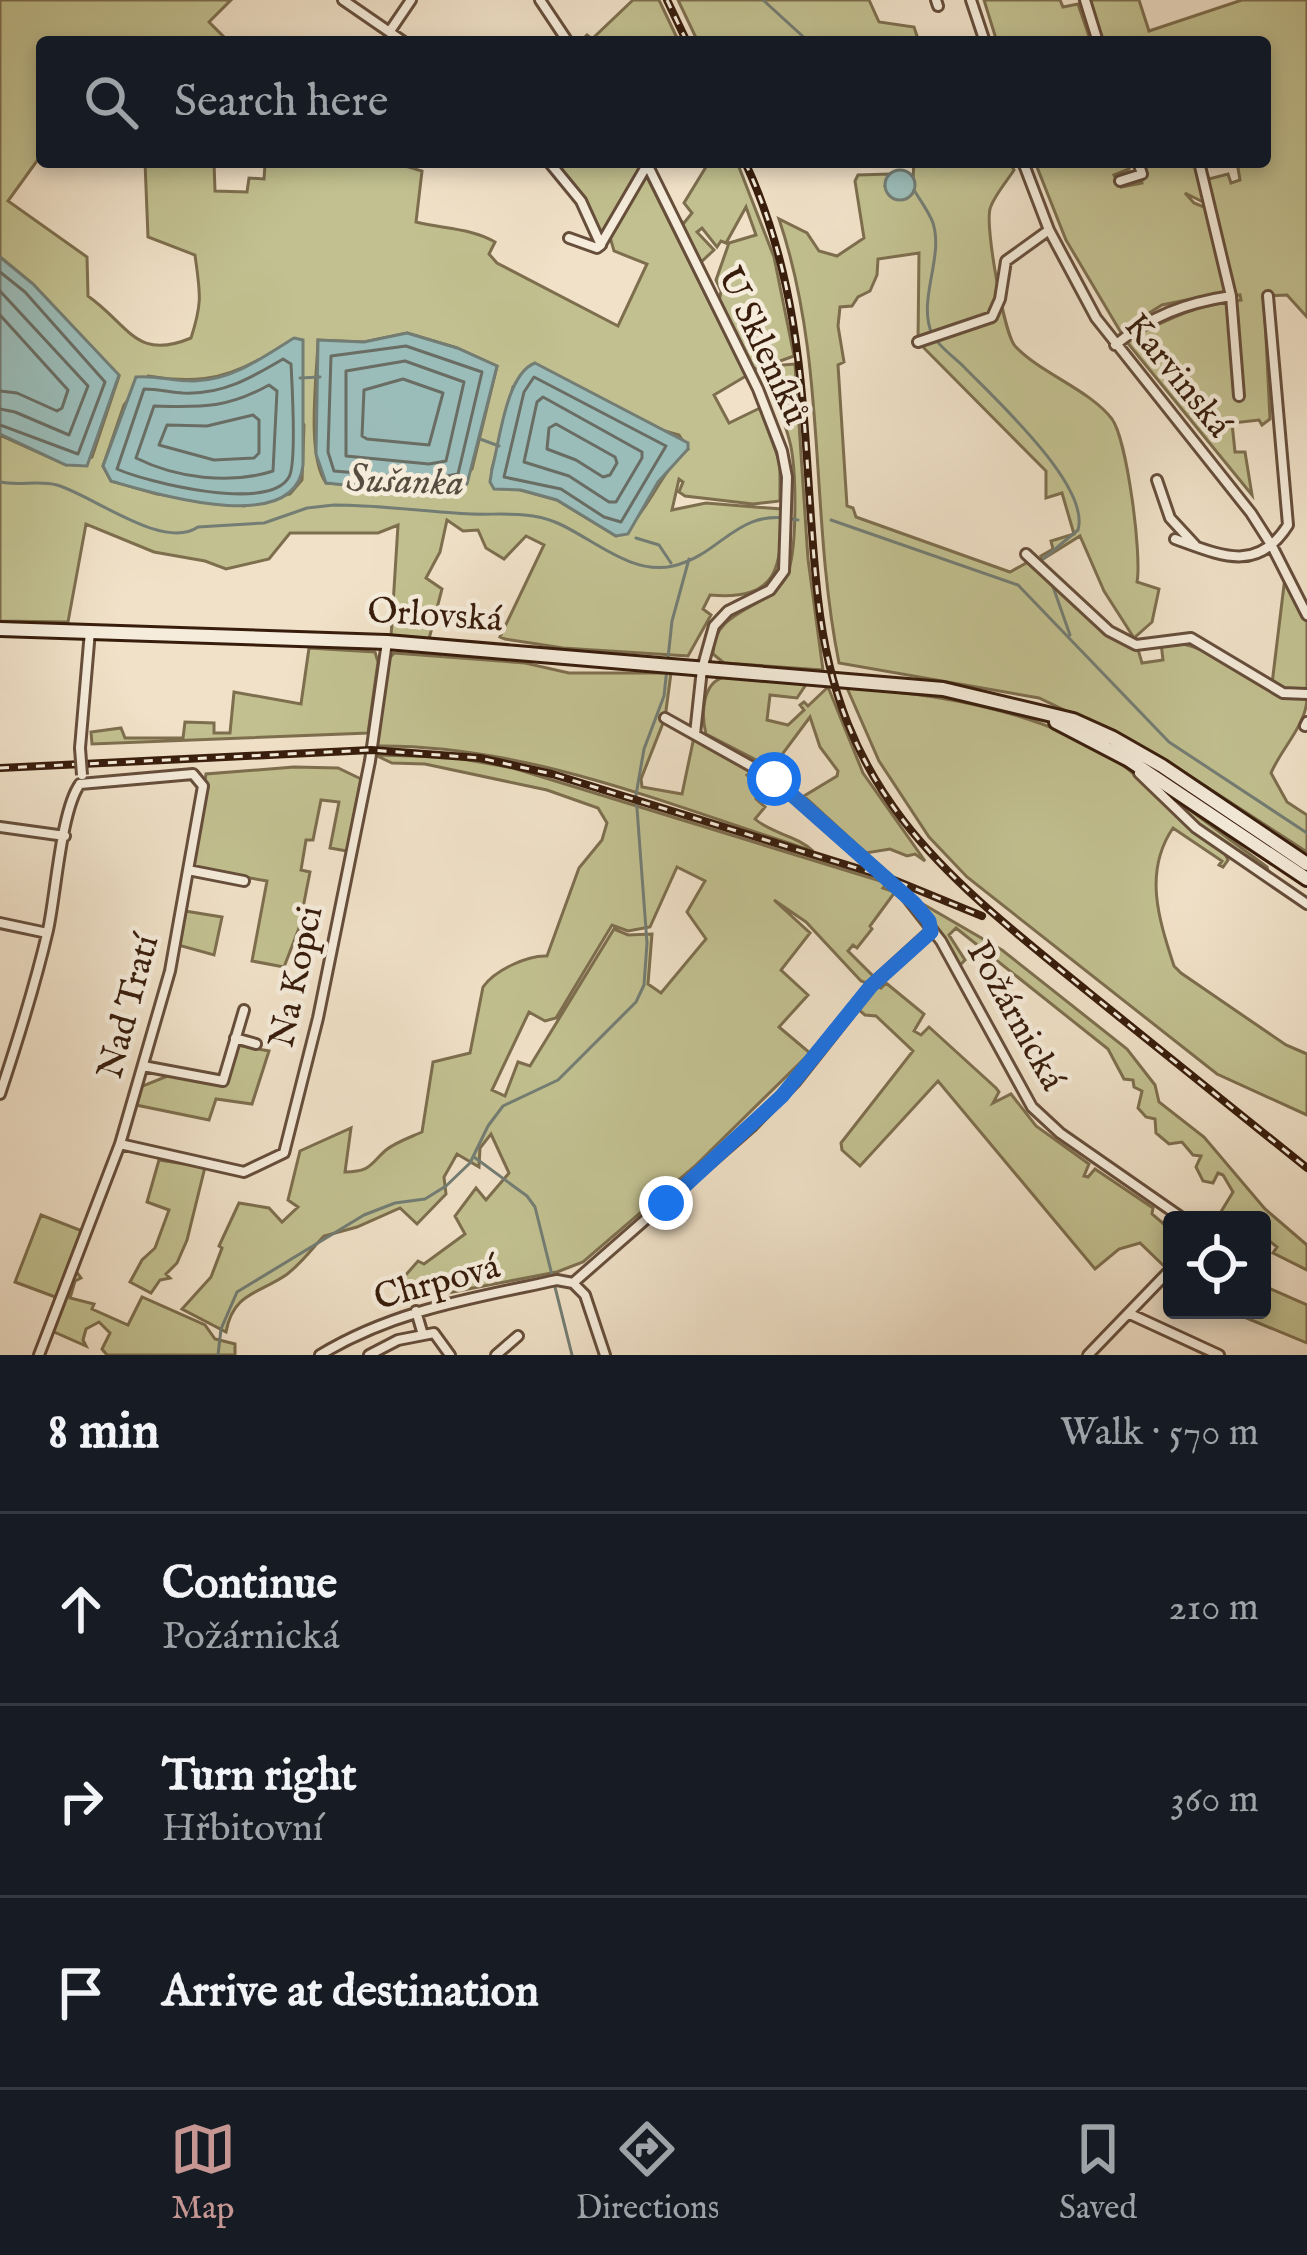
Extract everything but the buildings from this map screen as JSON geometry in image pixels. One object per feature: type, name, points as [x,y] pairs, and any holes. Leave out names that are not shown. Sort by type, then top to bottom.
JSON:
[{"type":"main road","name":"Orlovská","points":[[0,628],[387,642],[943,689],[1022,707]]},
{"type":"main road","points":[[1022,707],[1105,746],[1307,880]]},
{"type":"main road","points":[[1022,707],[1073,720],[1138,752],[1307,863]]},
{"type":"street","points":[[343,0],[396,36]]},
{"type":"street","points":[[390,31],[411,0]]},
{"type":"street","points":[[540,0],[564,36]]},
{"type":"street","points":[[971,0],[983,36]]},
{"type":"street","points":[[1085,0],[1096,36]]},
{"type":"street","points":[[554,168],[581,201],[601,245]]},
{"type":"street","points":[[568,238],[597,248],[601,245],[644,168]]},
{"type":"street","name":"U Skleníků","points":[[648,168],[758,389],[784,461],[788,557],[781,578],[766,593],[716,622],[702,669]]},
{"type":"street","name":"Karvinská","points":[[1025,168],[1048,230],[1080,290],[1115,345],[1226,480],[1272,546],[1307,615]]},
{"type":"street","points":[[1120,181],[1142,174],[1140,168]]},
{"type":"street","points":[[1199,168],[1231,296],[1239,396]]},
{"type":"street","points":[[920,341],[992,317],[1006,261],[1048,230]]},
{"type":"street","points":[[1115,345],[1162,313],[1231,296]]},
{"type":"street","points":[[1175,538],[1240,557],[1272,546],[1288,525],[1268,296]]},
{"type":"street","points":[[1157,480],[1170,518],[1196,546]]},
{"type":"street","points":[[1025,554],[1108,631],[1136,645],[1191,638],[1283,693],[1307,694]]},
{"type":"street","points":[[0,1094],[47,933],[71,797],[81,780],[90,632]]},
{"type":"street","name":"Na Kopci","points":[[121,1144],[244,1172],[284,1153],[319,1015],[370,761],[387,642]]},
{"type":"street","points":[[695,734],[702,669]]},
{"type":"street","name":"Požárnická","points":[[665,718],[763,771],[914,903],[946,948],[1013,1079],[1036,1112],[1172,1211]]},
{"type":"street","points":[[1105,746],[1196,828],[1307,904]]},
{"type":"street","name":"Nad Tratí","points":[[40,1355],[121,1144],[170,971],[203,786],[193,774],[81,780]]},
{"type":"street","points":[[0,827],[65,836]]},
{"type":"street","points":[[188,870],[244,881]]},
{"type":"street","points":[[0,922],[47,933]]},
{"type":"street","points":[[605,1355],[585,1295],[573,1283],[698,1177],[768,1110],[874,983],[931,932]]},
{"type":"street","points":[[143,1066],[223,1081],[244,1010]]},
{"type":"street","points":[[236,1039],[256,1044]]},
{"type":"street","points":[[0,1044],[15,1049]]},
{"type":"street","points":[[1088,1355],[1163,1278]]},
{"type":"street","name":"Chrpová","points":[[320,1355],[370,1327],[416,1311],[554,1280],[573,1283]]},
{"type":"street","points":[[416,1311],[423,1335]]},
{"type":"street","points":[[1130,1314],[1219,1355]]},
{"type":"street","points":[[369,1355],[398,1340],[434,1333],[450,1355]]},
{"type":"street","points":[[496,1355],[518,1336]]},
{"type":"shaded area","points":[[0,0],[231,0],[209,22],[223,36],[36,36],[36,162],[8,201],[87,257],[88,296],[145,343],[173,344],[191,338],[199,297],[195,255],[148,237],[145,168],[214,168],[215,191],[247,192],[249,178],[264,179],[265,168],[412,168],[422,171],[416,222],[486,237],[495,242],[489,254],[497,263],[618,326],[647,264],[614,251],[610,237],[645,173],[746,376],[714,395],[729,423],[760,408],[780,463],[780,501],[753,504],[685,496],[679,492],[683,482],[679,479],[672,510],[706,503],[781,509],[780,548],[772,576],[750,592],[710,595],[703,609],[711,615],[688,656],[505,639],[500,637],[544,545],[526,536],[504,559],[486,548],[478,530],[463,531],[447,520],[440,552],[426,578],[442,589],[429,639],[391,637],[398,525],[378,533],[290,533],[269,559],[226,569],[154,552],[86,524],[68,622],[0,621],[0,435],[66,465],[92,457],[119,376],[33,284],[0,257]],"holes":[[[407,333],[497,366],[472,469],[448,491],[326,483],[314,435],[318,340],[364,342]],[[258,360],[304,425],[302,480],[290,494],[244,506],[157,494],[111,481],[103,466],[124,405],[148,376],[204,378]],[[513,387],[679,435],[688,449],[637,517],[616,536],[557,500],[520,490],[492,469]]]},
{"type":"shaded area","points":[[633,0],[659,0],[676,36],[595,36]]},
{"type":"shaded area","points":[[678,0],[869,0],[879,22],[914,27],[917,36],[695,36]]},
{"type":"shaded area","points":[[984,0],[1060,0],[1063,7],[1078,4],[1089,36],[995,36]]},
{"type":"shaded area","points":[[1087,0],[1139,0],[1149,31],[1242,0],[1307,0],[1307,317],[1287,295],[1264,296],[1270,419],[1262,425],[1259,420],[1232,423],[1235,452],[1245,452],[1252,495],[1126,341],[1185,313],[1241,300],[1240,295],[1231,296],[1213,207],[1185,193],[1209,209],[1225,292],[1162,305],[1120,331],[1066,240],[1037,168],[1129,168],[1114,175],[1121,187],[1142,183],[1139,168],[1204,168],[1209,179],[1228,174],[1231,183],[1240,180],[1238,168],[1271,168],[1271,36],[1098,36]]},
{"type":"shaded area","points":[[640,168],[604,234],[597,231],[560,171]]},
{"type":"shaded area","points":[[705,168],[739,168],[774,257],[794,356],[752,368],[719,302],[716,280],[729,243],[756,235],[746,207],[726,243],[721,241],[717,247],[702,228],[697,232],[714,250],[700,263],[679,220],[684,223],[692,213],[684,203]]},
{"type":"shaded area","points":[[914,168],[1014,170],[994,199],[989,220],[1006,322],[1015,346],[1025,356],[1091,399],[1118,431],[1132,498],[1137,582],[1159,589],[1152,622],[1134,638],[1104,591],[1080,536],[1041,556],[1053,549],[1051,541],[1074,534],[1062,493],[1046,498],[1046,471],[918,342],[919,253],[878,259],[870,291],[852,306],[840,307],[844,362],[838,365],[847,506],[856,517],[1010,572],[1028,562],[1105,631],[1137,646],[1142,663],[1163,660],[1161,643],[1182,644],[1218,658],[1269,688],[1307,698],[1298,727],[1271,773],[1287,802],[1307,815],[1307,852],[1156,754],[1039,698],[839,663],[805,329],[779,219],[807,233],[819,251],[837,256],[864,238],[858,175],[889,174],[885,186],[906,198],[912,194]]},
{"type":"shaded area","points":[[795,364],[808,559],[823,670],[724,663],[713,654],[721,628],[778,588],[790,566],[793,459],[767,376],[783,365]]},
{"type":"shaded area","points":[[1285,577],[1307,622],[1307,691],[1272,684]]},
{"type":"shaded area","points":[[309,648],[375,652],[378,662],[368,733],[92,744],[91,732],[121,728],[125,738],[183,738],[185,722],[214,723],[214,733],[230,733],[234,692],[301,704]]},
{"type":"shaded area","points":[[394,653],[525,663],[569,673],[671,673],[665,718],[642,787],[682,794],[694,737],[753,770],[747,775],[758,786],[756,799],[765,807],[755,819],[813,851],[543,766],[432,748],[376,746],[387,661]]},
{"type":"shaded area","points":[[725,677],[807,683],[797,698],[770,695],[767,720],[788,725],[804,710],[800,705],[808,706],[828,687],[863,773],[925,861],[890,849],[866,853],[804,796],[838,771],[820,747],[810,717],[772,768],[706,734],[708,692]]},
{"type":"shaded area","points":[[847,688],[983,706],[1081,740],[1122,764],[1187,825],[1221,849],[1228,860],[1223,867],[1219,865],[1222,861],[1173,828],[1164,845],[1158,862],[1157,896],[1174,966],[1286,1045],[1307,1054],[1307,1115],[1217,1074],[967,877],[929,837],[879,761]]},
{"type":"shaded area","points":[[375,755],[451,757],[513,768],[887,883],[883,888],[895,892],[857,948],[853,945],[848,951],[874,977],[867,983],[861,981],[806,922],[774,900],[810,933],[781,970],[808,995],[779,1027],[810,1053],[695,1166],[583,1262],[557,1272],[421,1298],[404,1277],[418,1261],[424,1264],[465,1234],[455,1216],[476,1188],[486,1200],[509,1173],[491,1134],[480,1148],[479,1167],[457,1154],[444,1177],[446,1194],[417,1224],[400,1208],[324,1236],[286,1275],[241,1302],[226,1332],[182,1309],[211,1277],[239,1203],[269,1208],[282,1222],[298,1207],[288,1200],[300,1151],[351,1128],[345,1172],[354,1172],[422,1132],[433,1062],[470,1053],[488,981],[512,965],[547,956],[579,868],[602,840],[607,823],[598,808],[547,790],[425,764],[392,763]],"holes":[[[677,867],[705,881],[687,912],[706,939],[661,993],[648,984],[652,934],[628,935],[614,929],[530,1066],[518,1062],[505,1096],[492,1090],[529,1012],[545,1021],[556,1018],[612,925],[628,931],[650,927]]]},
{"type":"shaded area","points":[[338,768],[361,779],[347,851],[330,848],[339,802],[321,800],[313,840],[306,840],[301,870],[310,872],[299,928],[284,967],[252,961],[267,881],[192,868],[206,774]]},
{"type":"shaded area","points":[[1167,793],[1267,867],[1268,871],[1197,826]]},
{"type":"shaded area","points":[[916,900],[1002,950],[1127,1049],[1155,1085],[1159,1102],[1204,1137],[1267,1211],[1221,1211],[1233,1192],[1223,1175],[1218,1173],[1213,1183],[1203,1181],[1196,1167],[1201,1156],[1193,1155],[1182,1142],[1169,1144],[1156,1133],[1155,1119],[1138,1108],[1142,1091],[1134,1087],[1133,1080],[1124,1079],[1108,1049],[956,928],[949,935],[965,960],[960,965]]},
{"type":"shaded area","points":[[185,911],[222,917],[214,955],[178,945]]},
{"type":"shaded area","points":[[886,983],[924,1014],[914,1031],[921,1035],[929,1027],[996,1088],[999,1092],[993,1103],[1011,1094],[1036,1126],[1089,1164],[1084,1176],[1095,1169],[1153,1208],[1152,1214],[1163,1223],[1163,1265],[1140,1243],[1119,1249],[1095,1269],[938,1081],[860,1166],[842,1150],[841,1143],[913,1051],[876,1016],[859,1010]]},
{"type":"shaded area","points":[[237,1045],[269,1051],[252,1104],[216,1099],[209,1120],[136,1105],[140,1087],[170,1075],[224,1085]]},
{"type":"shaded area","points":[[159,1160],[205,1167],[187,1240],[166,1274],[170,1278],[160,1280],[151,1293],[130,1282],[155,1248],[169,1210],[147,1202]]},
{"type":"shaded area","points":[[1271,1214],[1307,1245],[1307,1270],[1273,1253],[1277,1247],[1271,1242]]},
{"type":"shaded area","points":[[41,1215],[85,1232],[58,1298],[15,1282]]},
{"type":"shaded area","points":[[76,1271],[81,1278],[75,1281],[70,1298],[94,1304],[92,1309],[128,1325],[142,1297],[205,1325],[215,1339],[235,1344],[235,1355],[107,1355],[102,1349],[110,1333],[99,1322],[86,1329],[86,1346],[52,1331]]},
{"type":"shaded area","points":[[1271,1289],[1307,1305],[1307,1343],[1249,1319],[1271,1319]]},
{"type":"water","points":[[900,170],[911,174],[915,185],[911,196],[900,200],[889,196],[885,185],[889,174]]},
{"type":"water","points":[[0,257],[33,284],[119,375],[87,466],[66,465],[0,434]]},
{"type":"water","points":[[407,333],[497,366],[467,484],[417,492],[326,483],[316,454],[318,340],[364,342]]},
{"type":"water","points":[[294,338],[303,340],[303,465],[295,487],[276,500],[220,505],[111,481],[103,466],[136,377],[195,381],[222,377]]},
{"type":"water","points":[[535,363],[688,443],[628,534],[616,536],[557,500],[521,490],[494,489],[490,482],[511,394],[517,380]]},
{"type":"waterway","points":[[763,0],[802,36]]},
{"type":"waterway","points":[[914,190],[936,236],[927,307],[932,334],[1056,467],[1078,512],[1078,530],[1043,559]]},
{"type":"waterway","points":[[300,378],[320,377]]},
{"type":"waterway","points":[[480,439],[499,446]]},
{"type":"waterway","name":"Sušanka","points":[[0,482],[57,485],[166,532],[264,523],[307,508],[334,505],[525,515],[555,522],[626,560],[657,568],[690,560],[759,520],[798,520]]},
{"type":"waterway","name":"Sušanka","points":[[831,520],[1018,585],[1169,742],[1307,833]]},
{"type":"waterway","points":[[636,538],[659,545],[671,563]]},
{"type":"waterway","points":[[668,658],[672,621],[689,559]]},
{"type":"waterway","points":[[1051,581],[1070,635]]},
{"type":"waterway","points":[[218,1355],[221,1329],[237,1292],[364,1215],[395,1203],[425,1199],[446,1186],[470,1163],[503,1106],[558,1080],[636,1002],[644,985],[647,943],[636,795],[644,749],[664,696],[667,668]]},
{"type":"waterway","points":[[474,1157],[535,1207],[572,1355]]},
{"type":"railway","points":[[667,0],[684,36]]},
{"type":"railway","points":[[747,168],[767,216],[793,323],[818,599],[830,668],[849,727],[875,779],[907,825],[988,909],[1307,1168]]},
{"type":"railway","points":[[0,768],[371,750],[480,758],[552,774],[889,878],[982,916]]},
{"type":"route","points":[[666,1203],[782,1096],[871,986],[931,932],[929,921],[914,903],[774,779]]}]
